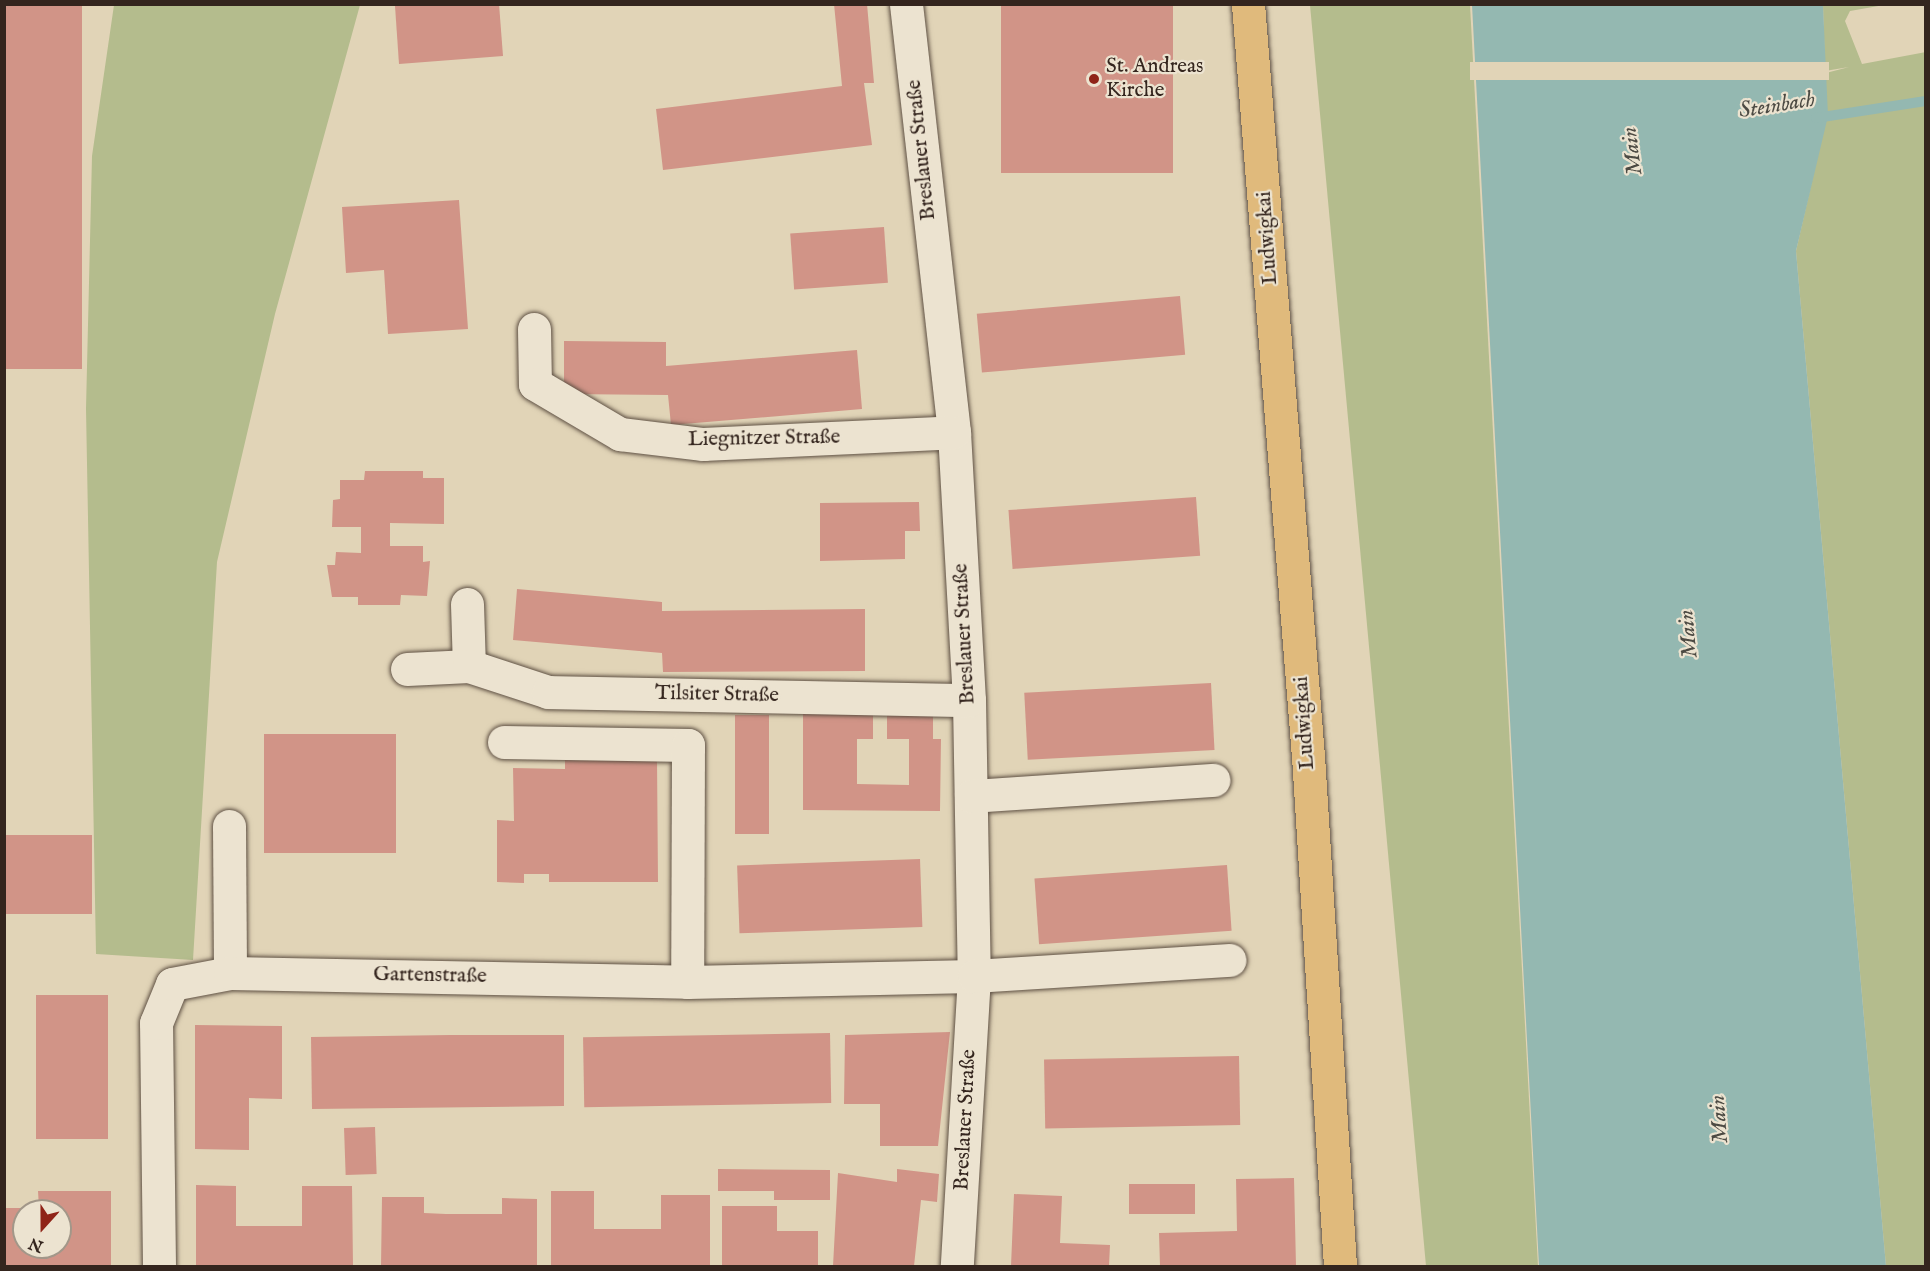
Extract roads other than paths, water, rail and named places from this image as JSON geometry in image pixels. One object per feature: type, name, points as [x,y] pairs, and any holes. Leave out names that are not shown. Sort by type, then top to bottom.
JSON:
[{"type":"main road","name":"Ludwigkai","points":[[1248,4],[1308,756],[1340,1266]]},
{"type":"street","name":"Breslauer Straße","points":[[906,4],[954,432],[969,700],[974,976],[957,1266]]},
{"type":"street","name":"Liegnitzer Straße","points":[[534,329],[536,384],[620,434],[703,444],[954,432]]},
{"type":"street","points":[[467,604],[469,666]]},
{"type":"street","name":"Tilsiter Straße","points":[[407,669],[469,666],[548,692],[969,700]]},
{"type":"street","points":[[504,742],[688,745],[687,982]]},
{"type":"street","points":[[971,796],[1213,780]]},
{"type":"street","points":[[229,826],[230,973]]},
{"type":"street","name":"Gartenstraße","points":[[159,1266],[156,1023],[172,984],[230,973],[687,982],[974,976],[1230,960]]},
{"type":"water","name":"Main","points":[[1472,5],[1823,5],[1828,116],[1796,251],[1886,1266],[1539,1266]]},
{"type":"waterway","name":"Steinbach","points":[[1816,118],[1926,101]]},
{"type":"place","name":"St. Andreas Kirche","points":[[1094,79]]}]
